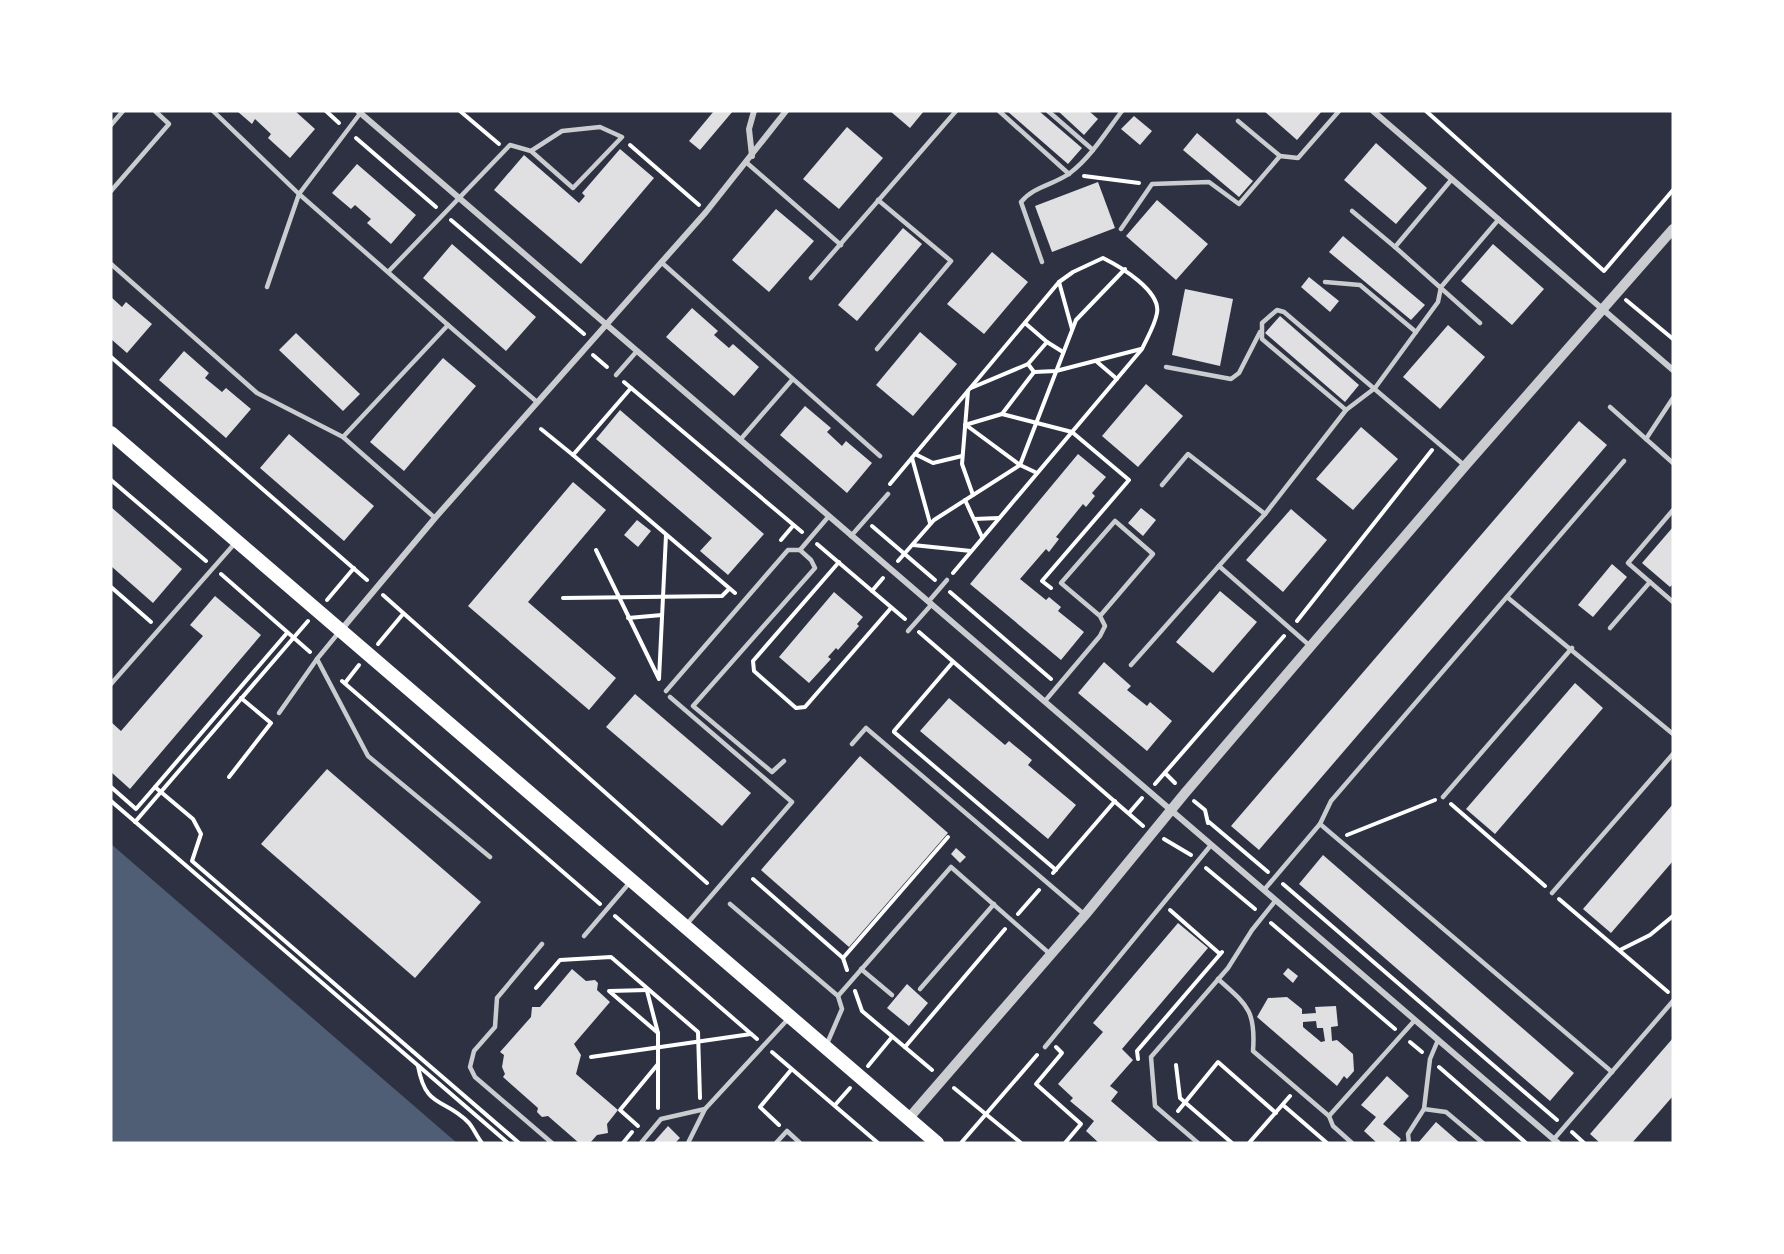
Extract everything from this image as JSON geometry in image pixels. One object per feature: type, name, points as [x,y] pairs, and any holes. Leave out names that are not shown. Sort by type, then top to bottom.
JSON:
[{"type":"main road","points":[[111,433],[937,1143]]},
{"type":"street","points":[[752,156],[749,129],[754,111]]},
{"type":"street","points":[[341,630],[435,518],[706,212],[786,111]]},
{"type":"street","points":[[1373,111],[1673,370]]},
{"type":"street","points":[[360,112],[1556,1141]]},
{"type":"street","points":[[909,1118],[1085,915],[1464,466],[1600,308],[1618,293],[1673,229]]},
{"type":"lane","points":[[111,125],[123,111]]},
{"type":"lane","points":[[111,191],[169,124],[155,111]]},
{"type":"lane","points":[[213,111],[299,194],[537,402]]},
{"type":"lane","points":[[811,278],[956,111]]},
{"type":"lane","points":[[999,111],[1069,174]]},
{"type":"lane","points":[[1048,111],[1093,150]]},
{"type":"lane","points":[[1042,262],[1021,202],[1029,192],[1069,174],[1093,150],[1122,111]]},
{"type":"lane","points":[[1238,121],[1280,156],[1298,158],[1339,111]]},
{"type":"lane","points":[[267,287],[299,194],[360,112]]},
{"type":"lane","points":[[389,271],[510,145],[531,151],[573,188],[622,137],[600,127],[562,131],[531,151]]},
{"type":"lane","points":[[1120,229],[1152,184],[1209,182],[1239,204],[1280,156]]},
{"type":"lane","points":[[747,163],[841,245]]},
{"type":"lane","points":[[1395,247],[1452,179]]},
{"type":"lane","points":[[878,200],[951,261],[878,349]]},
{"type":"lane","points":[[1352,211],[1480,323]]},
{"type":"lane","points":[[1131,665],[1265,513],[1346,410],[1375,388],[1438,302],[1441,287],[1498,219]]},
{"type":"lane","points":[[660,262],[880,456]]},
{"type":"lane","points":[[111,264],[257,393],[343,437],[435,518]]},
{"type":"lane","points":[[1325,282],[1360,285],[1416,332]]},
{"type":"lane","points":[[1166,367],[1231,379],[1239,373],[1260,332],[1262,323],[1277,310],[1284,312],[1464,466]]},
{"type":"lane","points":[[343,437],[448,325]]},
{"type":"lane","points":[[1260,332],[1262,339],[1346,410]]},
{"type":"lane","points":[[616,375],[637,351]]},
{"type":"lane","points":[[740,440],[792,380]]},
{"type":"lane","points":[[1646,439],[1673,398]]},
{"type":"lane","points":[[1610,407],[1673,463]]},
{"type":"lane","points":[[1162,485],[1188,454],[1265,513]]},
{"type":"lane","points":[[1264,890],[1320,824],[1331,801],[1624,460]]},
{"type":"lane","points":[[851,536],[888,494]]},
{"type":"lane","points":[[1673,510],[1628,562],[1673,602]]},
{"type":"lane","points":[[800,550],[828,516]]},
{"type":"lane","points":[[1045,701],[1100,636],[1105,626],[1100,616],[1061,584],[1115,521],[1153,554],[1100,616]]},
{"type":"lane","points":[[111,684],[237,541]]},
{"type":"lane","points":[[666,691],[788,550],[800,550],[811,560],[815,568],[693,706],[772,772],[784,761]]},
{"type":"lane","points":[[1218,566],[1311,646]]},
{"type":"lane","points":[[910,629],[947,580]]},
{"type":"lane","points":[[1610,628],[1650,582]]},
{"type":"lane","points":[[1507,597],[1572,648],[1673,734]]},
{"type":"lane","points":[[279,713],[316,659],[341,630]]},
{"type":"lane","points":[[1443,797],[1572,648]]},
{"type":"lane","points":[[316,659],[368,756],[490,857]]},
{"type":"lane","points":[[670,697],[792,802],[684,927]]},
{"type":"lane","points":[[852,744],[866,728],[1085,915]]},
{"type":"lane","points":[[1552,893],[1673,754]]},
{"type":"lane","points":[[1320,824],[1612,1072]]},
{"type":"lane","points":[[1045,1047],[1211,845]]},
{"type":"lane","points":[[838,996],[951,867],[1050,954]]},
{"type":"lane","points":[[584,936],[631,880]]},
{"type":"lane","points":[[1198,1143],[1155,1106],[1151,1057],[1218,979],[1276,900]]},
{"type":"lane","points":[[730,904],[838,996],[842,1009],[825,1047]]},
{"type":"lane","points":[[920,989],[994,904]]},
{"type":"lane","points":[[542,944],[496,998],[495,1027],[474,1051],[470,1066],[475,1077],[552,1143]]},
{"type":"lane","points":[[861,969],[892,995]]},
{"type":"lane","points":[[1218,979],[1245,1004],[1255,1026],[1253,1051],[1329,1116],[1333,1126],[1352,1143]]},
{"type":"lane","points":[[1556,1141],[1565,1126],[1673,1001]]},
{"type":"lane","points":[[688,1143],[705,1109],[790,1017]]},
{"type":"lane","points":[[1329,1116],[1415,1020]]},
{"type":"lane","points":[[1409,1143],[1408,1134],[1424,1108],[1430,1059],[1438,1040]]},
{"type":"lane","points":[[1424,1108],[1446,1112],[1483,1143]]},
{"type":"lane","points":[[641,1143],[661,1119],[705,1109]]},
{"type":"lane","points":[[776,1143],[787,1131],[800,1143]]},
{"type":"path","points":[[326,111],[584,333],[591,353],[792,527],[810,538],[839,562],[891,608],[910,629],[953,662],[1152,834],[1185,849],[1257,910],[1249,919]]},
{"type":"path","points":[[460,111],[505,149]]},
{"type":"path","points":[[1426,111],[1604,271],[1618,293],[1673,339]]},
{"type":"path","points":[[622,137],[706,212]]},
{"type":"path","points":[[1069,174],[1152,184]]},
{"type":"path","points":[[1604,271],[1673,190]]},
{"type":"path","points":[[888,494],[889,486],[1059,282],[1073,272],[1103,258],[1125,269],[1156,299],[1157,313],[1142,349],[947,580]]},
{"type":"path","points":[[872,591],[931,524],[1020,465],[1076,320],[1125,269]]},
{"type":"path","points":[[1059,282],[1072,330]]},
{"type":"path","points":[[1025,323],[1063,352]]},
{"type":"path","points":[[969,389],[1028,364],[1047,342]]},
{"type":"path","points":[[1034,372],[1056,371],[1142,349]]},
{"type":"path","points":[[111,357],[354,568],[716,891]]},
{"type":"path","points":[[1096,361],[1117,379]]},
{"type":"path","points":[[1028,364],[1034,372]]},
{"type":"path","points":[[1002,414],[1034,372]]},
{"type":"path","points":[[573,455],[632,388]]},
{"type":"path","points":[[969,389],[962,464],[973,495]]},
{"type":"path","points":[[965,425],[1002,414],[1072,432],[1129,480],[1042,581],[1058,594]]},
{"type":"path","points":[[965,425],[1020,465],[1037,473]]},
{"type":"path","points":[[541,429],[735,594],[742,585]]},
{"type":"path","points":[[914,456],[933,463],[963,456]]},
{"type":"path","points":[[914,456],[931,524]]},
{"type":"path","points":[[111,480],[316,659]]},
{"type":"path","points":[[965,500],[982,538]]},
{"type":"path","points":[[974,519],[999,518]]},
{"type":"path","points":[[865,520],[1059,685]]},
{"type":"path","points":[[778,543],[792,527]]},
{"type":"path","points":[[596,550],[659,679],[666,535]]},
{"type":"path","points":[[912,545],[971,551]]},
{"type":"path","points":[[839,562],[753,662],[754,671],[796,708],[805,708],[891,608]]},
{"type":"path","points":[[135,822],[354,568]]},
{"type":"path","points":[[111,587],[160,630]]},
{"type":"path","points":[[564,598],[722,596],[729,589]]},
{"type":"path","points":[[628,618],[662,615]]},
{"type":"path","points":[[111,788],[136,808],[287,633]]},
{"type":"path","points":[[884,743],[953,662]]},
{"type":"path","points":[[1051,678],[1058,669]]},
{"type":"path","points":[[338,677],[878,1143]]},
{"type":"path","points":[[229,777],[271,723],[241,698]]},
{"type":"path","points":[[894,732],[1056,870]]},
{"type":"path","points":[[156,787],[199,826],[201,834],[192,861],[519,1143]]},
{"type":"path","points":[[1337,838],[1443,797],[1673,996]]},
{"type":"path","points":[[111,801],[508,1143]]},
{"type":"path","points":[[1209,822],[1584,1143]]},
{"type":"path","points":[[843,958],[948,837]]},
{"type":"path","points":[[753,879],[843,958],[862,1011]]},
{"type":"path","points":[[1162,904],[1220,954]]},
{"type":"path","points":[[1620,951],[1650,936],[1673,916]]},
{"type":"path","points":[[1138,1061],[1137,1051],[1227,946]]},
{"type":"path","points":[[536,988],[560,960],[611,957],[698,1032],[700,1098],[690,1100]]},
{"type":"path","points":[[648,990],[609,991],[658,1033]]},
{"type":"path","points":[[648,990],[658,1033],[658,1108]]},
{"type":"path","points":[[591,1057],[751,1034]]},
{"type":"path","points":[[1050,1041],[1062,1053],[1036,1084],[1081,1124],[1065,1143]]},
{"type":"path","points":[[961,1143],[1039,1054]]},
{"type":"path","points":[[1171,1120],[1218,1062],[1276,1113]]},
{"type":"path","points":[[638,1126],[620,1110],[659,1063]]},
{"type":"path","points":[[418,1065],[421,1083],[431,1099],[463,1118],[482,1143]]},
{"type":"path","points":[[1176,1065],[1180,1098],[1232,1143]]},
{"type":"path","points":[[787,1131],[760,1107],[791,1070]]},
{"type":"path","points":[[1249,1143],[1296,1088]]},
{"type":"path","points":[[1283,1105],[1327,1143]]},
{"type":"path","points":[[651,1110],[669,1106]]},
{"type":"path","points":[[623,1143],[645,1118]]},
{"type":"water","points":[[111,844],[457,1143],[111,1143]]},
{"type":"building","points":[[237,111],[295,111],[315,129],[290,158],[268,138],[271,134],[255,119],[252,124]]},
{"type":"building","points":[[714,111],[733,111],[700,150],[689,141]]},
{"type":"building","points":[[890,111],[924,111],[910,128]]},
{"type":"building","points":[[1007,111],[1039,111],[1082,148],[1068,164]]},
{"type":"building","points":[[1058,111],[1089,111],[1098,119],[1084,135]]},
{"type":"building","points":[[1264,111],[1322,111],[1297,140]]},
{"type":"building","points":[[1134,116],[1152,131],[1140,145],[1121,129]]},
{"type":"building","points":[[847,127],[883,158],[839,209],[803,179]]},
{"type":"building","points":[[1197,133],[1253,181],[1239,197],[1183,150]]},
{"type":"building","points":[[1376,143],[1427,188],[1396,224],[1344,180]]},
{"type":"building","points":[[620,149],[654,178],[581,264],[494,190],[524,155],[579,203],[585,196],[582,193]]},
{"type":"building","points":[[357,164],[416,215],[391,244],[367,223],[371,219],[355,205],[351,209],[332,193]]},
{"type":"building","points":[[1098,182],[1115,228],[1052,252],[1035,206]]},
{"type":"building","points":[[1157,200],[1208,244],[1176,280],[1126,236]]},
{"type":"building","points":[[776,209],[814,241],[769,292],[732,260]]},
{"type":"building","points":[[903,228],[922,244],[857,321],[838,305]]},
{"type":"building","points":[[1343,236],[1425,305],[1411,320],[1329,252]]},
{"type":"building","points":[[452,244],[536,317],[506,351],[423,278]]},
{"type":"building","points":[[1493,244],[1544,289],[1512,325],[1461,281]]},
{"type":"building","points":[[992,252],[1028,282],[984,334],[947,304]]},
{"type":"building","points":[[1309,277],[1339,301],[1330,312],[1301,287]]},
{"type":"building","points":[[1185,289],[1233,299],[1220,366],[1172,355]]},
{"type":"building","points":[[111,297],[122,307],[126,302],[152,324],[127,353],[111,339]]},
{"type":"building","points":[[692,308],[718,331],[714,335],[729,348],[733,344],[759,367],[734,396],[666,337]]},
{"type":"building","points":[[1280,316],[1359,385],[1345,402],[1265,333]]},
{"type":"building","points":[[1448,325],[1485,357],[1440,409],[1403,377]]},
{"type":"building","points":[[920,332],[957,364],[913,416],[876,385]]},
{"type":"building","points":[[296,333],[360,394],[343,411],[279,350]]},
{"type":"building","points":[[184,351],[209,373],[205,378],[222,392],[226,388],[251,409],[226,438],[159,380]]},
{"type":"building","points":[[443,358],[476,386],[404,471],[370,442]]},
{"type":"building","points":[[1146,384],[1183,416],[1138,467],[1102,436]]},
{"type":"building","points":[[805,406],[831,428],[827,432],[842,446],[846,441],[872,463],[847,493],[780,435]]},
{"type":"building","points":[[620,410],[764,534],[728,575],[700,551],[712,538],[596,439]]},
{"type":"building","points":[[1579,421],[1607,445],[1259,850],[1231,826]]},
{"type":"building","points":[[1361,427],[1398,459],[1353,510],[1316,479]]},
{"type":"building","points":[[289,434],[374,506],[344,541],[260,468]]},
{"type":"building","points":[[1078,454],[1106,477],[1092,493],[1095,496],[1086,507],[1083,504],[1056,537],[1059,539],[1049,552],[1046,549],[1020,579],[1046,600],[1049,597],[1061,607],[1058,611],[1084,632],[1061,660],[970,584]]},
{"type":"building","points":[[573,482],[606,510],[528,602],[616,678],[589,710],[468,606]]},
{"type":"building","points":[[111,507],[182,569],[153,603],[111,566]]},
{"type":"building","points":[[1141,508],[1156,520],[1143,536],[1128,523]]},
{"type":"building","points":[[1291,509],[1327,540],[1283,592],[1246,560]]},
{"type":"building","points":[[637,520],[651,531],[638,547],[624,535]]},
{"type":"building","points":[[1673,527],[1673,584],[1670,587],[1642,563]]},
{"type":"building","points":[[1612,564],[1627,577],[1593,617],[1578,605]]},
{"type":"building","points":[[1220,591],[1257,622],[1213,673],[1176,642]]},
{"type":"building","points":[[834,592],[863,617],[857,624],[859,626],[838,650],[836,648],[828,657],[831,659],[809,683],[779,657]]},
{"type":"building","points":[[215,596],[261,635],[130,789],[111,772],[111,722],[121,731],[203,636],[190,625]]},
{"type":"building","points":[[1104,662],[1131,686],[1127,690],[1147,706],[1150,702],[1172,721],[1147,751],[1078,693]]},
{"type":"building","points":[[1575,683],[1603,708],[1495,834],[1466,809]]},
{"type":"building","points":[[635,694],[751,793],[722,826],[606,727]]},
{"type":"building","points":[[949,698],[1005,745],[1009,741],[1032,760],[1028,765],[1076,805],[1048,839],[920,731]]},
{"type":"building","points":[[860,756],[948,833],[849,947],[761,870]]},
{"type":"building","points":[[327,769],[481,902],[415,978],[261,844]]},
{"type":"building","points":[[1673,804],[1673,861],[1611,933],[1583,909]]},
{"type":"building","points":[[956,848],[966,857],[960,863],[951,854]]},
{"type":"building","points":[[1323,855],[1574,1073],[1550,1101],[1299,884]]},
{"type":"building","points":[[1178,923],[1208,948],[1122,1049],[1133,1060],[1110,1086],[1118,1092],[1111,1101],[1160,1143],[1099,1143],[1086,1131],[1094,1121],[1070,1101],[1073,1098],[1058,1084],[1103,1032],[1093,1023]]},
{"type":"building","points":[[1288,968],[1298,976],[1293,983],[1283,974]]},
{"type":"building","points":[[572,969],[586,981],[595,980],[598,983],[597,990],[610,1002],[574,1044],[581,1055],[576,1074],[618,1110],[607,1124],[608,1133],[597,1135],[590,1143],[579,1143],[548,1116],[542,1117],[537,1112],[538,1108],[503,1077],[505,1074],[502,1067],[504,1055],[500,1052],[531,1017],[532,1007],[540,1007]]},
{"type":"building","points":[[907,984],[928,1003],[909,1026],[887,1008]]},
{"type":"building","points":[[1287,997],[1302,1009],[1302,1014],[1316,1013],[1315,1007],[1336,1006],[1338,1026],[1331,1027],[1332,1041],[1337,1040],[1353,1054],[1354,1071],[1347,1079],[1344,1076],[1337,1086],[1257,1017],[1268,998]],"holes":[[[1316,1021],[1317,1028],[1323,1028],[1325,1041],[1321,1042],[1303,1027],[1303,1022]]]},
{"type":"building","points":[[1673,1038],[1673,1096],[1632,1143],[1600,1143],[1590,1134]]},
{"type":"building","points":[[1387,1076],[1409,1096],[1383,1124],[1401,1139],[1398,1143],[1377,1143],[1364,1131],[1376,1117],[1361,1105]]},
{"type":"building","points":[[1436,1122],[1460,1143],[1418,1143]]},
{"type":"building","points":[[668,1126],[680,1138],[675,1143],[653,1143]]}]
